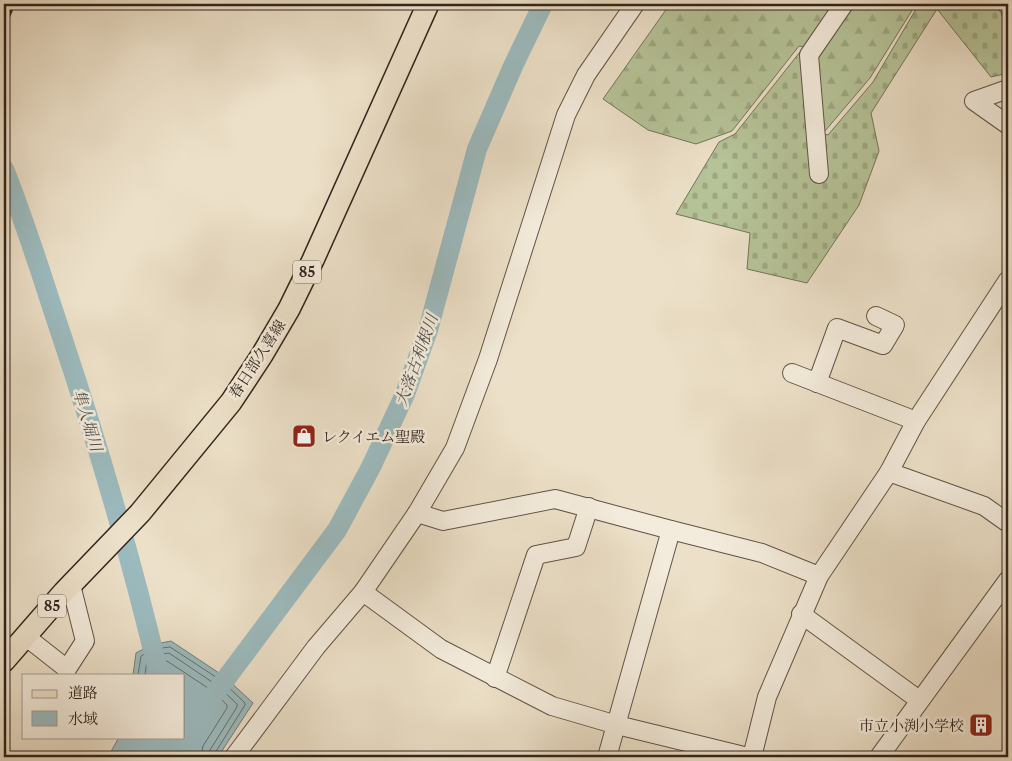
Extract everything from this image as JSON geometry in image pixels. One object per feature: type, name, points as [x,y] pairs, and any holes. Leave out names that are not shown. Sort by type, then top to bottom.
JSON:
[{"type":"main road","name":"春日部久喜線","points":[[4,661],[71,585],[140,513],[231,402],[262,355],[289,309],[313,260],[428,4]]},
{"type":"street","points":[[234,757],[316,647],[363,592],[417,513],[455,448],[488,359],[566,115],[586,75],[635,4]]},
{"type":"street","points":[[818,174],[809,55],[844,4]]},
{"type":"street","points":[[1008,89],[974,101],[1008,125]]},
{"type":"street","points":[[752,757],[767,697],[801,614],[819,576],[889,472],[916,421],[1008,280]]},
{"type":"street","points":[[817,383],[837,328],[883,346],[896,325],[876,316]]},
{"type":"street","points":[[792,373],[916,421]]},
{"type":"street","points":[[889,472],[984,506],[1008,523]]},
{"type":"street","points":[[417,513],[442,520],[555,499],[762,552],[819,576]]},
{"type":"street","points":[[495,678],[536,555],[576,547],[589,507]]},
{"type":"street","points":[[607,757],[671,530]]},
{"type":"street","points":[[879,757],[1008,580]]},
{"type":"street","points":[[25,636],[67,668],[85,641],[71,585]]},
{"type":"street","points":[[363,592],[440,649],[552,706],[616,725],[748,757]]},
{"type":"street","points":[[801,614],[919,700]]},
{"type":"green space","points":[[670,4],[916,4],[870,78],[825,131],[813,128],[811,48],[799,46],[732,131],[696,144],[648,130],[603,99]]},
{"type":"green space","points":[[919,4],[1008,4],[1008,11],[1001,14],[1008,25],[1008,73],[991,77],[937,9],[871,113],[879,151],[859,205],[807,283],[747,269],[750,233],[676,214],[719,142],[735,134],[800,52],[807,52],[808,129],[828,135],[873,82]]},
{"type":"water","points":[[171,641],[225,677],[253,703],[218,757],[108,757],[118,738],[185,738],[185,674],[133,674],[136,653],[151,645]]},
{"type":"waterway","name":"大落古利根川","points":[[210,700],[337,530],[371,467],[405,394],[428,330],[477,149],[514,64],[543,4]]},
{"type":"waterway","name":"隼人堀川","points":[[4,169],[20,210],[89,421],[126,547],[159,674]]},
{"type":"railway","points":[[4,25],[13,4]]},
{"type":"place","name":"レクイエム聖殿","points":[[304,436]]},
{"type":"place","name":"市立小渕小学校","points":[[981,725]]}]
